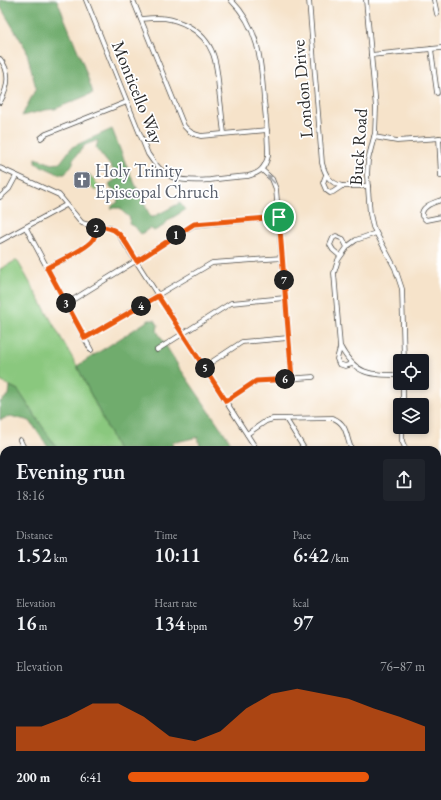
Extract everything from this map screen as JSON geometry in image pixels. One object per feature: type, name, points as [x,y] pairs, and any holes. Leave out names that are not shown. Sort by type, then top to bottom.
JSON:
[{"type":"street","name":"Monticello Way","points":[[86,0],[148,154],[155,165],[176,179],[192,181],[248,176],[262,170]]},
{"type":"street","points":[[133,0],[184,126],[194,134],[201,136],[267,130]]},
{"type":"street","points":[[231,0],[240,8],[247,20],[259,49],[268,156],[267,163],[262,170],[272,179],[275,184],[292,379]]},
{"type":"street","name":"London Drive","points":[[309,0],[322,163],[326,175],[323,183],[326,190],[330,193],[342,186],[368,186]]},
{"type":"street","name":"Buck Road","points":[[366,0],[376,108],[374,137],[368,160],[370,214],[373,227],[395,268],[402,289],[404,354]]},
{"type":"street","points":[[434,0],[436,14]]},
{"type":"street","points":[[141,19],[170,18],[197,31],[207,41],[214,53],[217,65],[224,133]]},
{"type":"street","points":[[371,55],[441,48]]},
{"type":"street","points":[[431,49],[437,93]]},
{"type":"street","points":[[0,59],[6,68],[8,77],[5,94],[0,102]]},
{"type":"street","points":[[41,138],[46,134],[127,102]]},
{"type":"street","points":[[374,137],[397,140],[440,138],[441,176]]},
{"type":"street","points":[[0,168],[57,194],[82,223],[96,227],[109,227],[118,233],[254,446]]},
{"type":"street","points":[[326,175],[335,184],[342,186]]},
{"type":"street","points":[[0,197],[9,189],[16,176]]},
{"type":"street","points":[[441,200],[425,207],[422,212],[422,216],[426,220],[441,217]]},
{"type":"street","points":[[0,241],[66,205]]},
{"type":"street","points":[[66,304],[194,224],[279,217]]},
{"type":"street","points":[[47,268],[91,242],[95,236],[96,227]]},
{"type":"street","points":[[26,228],[91,350]]},
{"type":"street","points":[[352,364],[345,366],[338,364],[337,359],[340,348],[334,273],[340,256],[348,247],[356,240],[376,233]]},
{"type":"street","points":[[340,256],[333,250],[330,244],[333,238],[336,236],[344,239],[348,247]]},
{"type":"street","points":[[85,338],[212,263],[282,258]]},
{"type":"street","points":[[157,350],[231,303],[285,298]]},
{"type":"street","points":[[204,367],[242,342],[288,338]]},
{"type":"street","points":[[340,348],[352,364],[362,371],[373,375],[393,375]]},
{"type":"street","points":[[226,401],[256,381],[313,378]]},
{"type":"street","points":[[247,434],[266,421],[273,419],[332,418],[344,426],[351,446]]},
{"type":"street","points":[[286,419],[303,446]]},
{"type":"street","points":[[402,434],[402,441],[404,446]]},
{"type":"street","points":[[20,440],[23,446]]},
{"type":"green space","points":[[0,0],[57,0],[82,61],[93,93],[55,109],[22,116],[36,88],[26,49],[0,6]]},
{"type":"green space","points":[[112,129],[127,167],[151,218],[180,203],[185,210],[167,221],[165,225],[154,231],[150,228],[141,234],[135,227],[129,224],[130,218],[121,210],[121,208],[111,208],[118,202],[114,195],[114,189],[111,189],[109,184],[119,177],[96,148],[98,140],[85,145],[72,161],[74,162],[65,174],[59,174],[35,163],[36,158],[52,164],[60,163],[72,147]]},
{"type":"green space","points":[[89,174],[99,187],[95,191],[84,178]]},
{"type":"green space","points":[[17,260],[77,366],[116,446],[55,446],[18,390],[0,381],[0,269]]},
{"type":"green space","points":[[149,320],[155,320],[158,325],[157,331],[179,367],[233,446],[200,446],[198,437],[176,442],[174,441],[172,443],[173,446],[116,446],[77,366]]},
{"type":"green space","points":[[10,386],[18,390],[55,446],[47,446],[30,421],[10,416],[0,420],[0,402],[9,395]]},
{"type":"place","name":"Holy Trinity Episcopal Chruch","points":[[82,180]]},
{"type":"route","points":[[279,217],[292,379],[256,381],[226,401],[158,296],[85,338],[47,268],[91,242],[95,236],[96,227],[109,227],[118,233],[137,261],[194,224],[279,217]]}]
